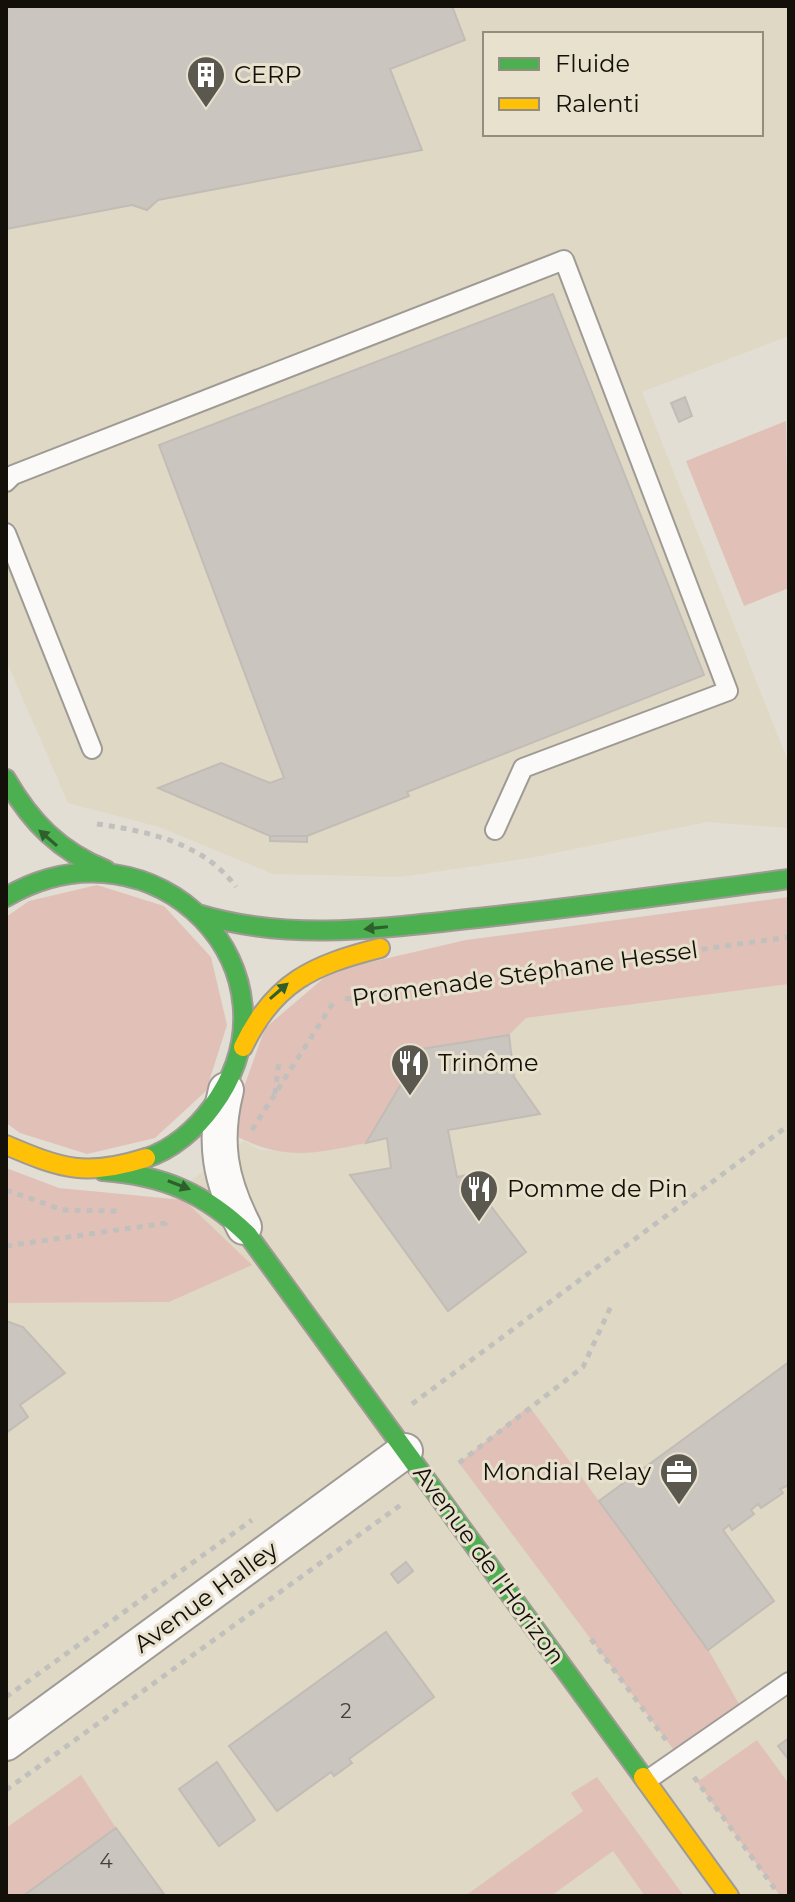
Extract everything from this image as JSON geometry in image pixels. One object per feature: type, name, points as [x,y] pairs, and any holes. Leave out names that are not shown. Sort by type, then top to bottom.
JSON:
[{"type":"main road","points":[[6,779],[28,817],[54,845],[88,863],[159,886],[198,914],[220,941],[235,972],[242,1005],[239,1057]]},
{"type":"main road","points":[[6,897],[34,882],[64,873],[113,872]]},
{"type":"main road","points":[[198,914],[240,928],[287,933],[537,912],[789,879]]},
{"type":"main road","points":[[103,1171],[137,1165],[168,1151],[196,1130],[227,1089],[260,1012],[273,996],[306,971],[354,954],[537,912]]},
{"type":"main road","name":"Avenue de l'Horizon","points":[[6,1145],[52,1166],[150,1175],[190,1189],[222,1207],[248,1235],[729,1896]]},
{"type":"street","name":"Avenue de l'Horizon","points":[[227,1089],[218,1132],[220,1172],[248,1235]]},
{"type":"street","name":"Avenue Halley","points":[[6,1743],[405,1451]]},
{"type":"lane","points":[[6,482],[13,475],[564,260],[728,691],[523,768],[495,830]]},
{"type":"lane","points":[[6,533],[92,749]]},
{"type":"lane","points":[[646,1781],[789,1682]]},
{"type":"path","name":"Promenade Stéphane Hessel","points":[[274,1098],[335,1000],[789,937]]},
{"type":"path","points":[[779,1133],[789,1125]]},
{"type":"path","points":[[6,1246],[166,1223],[166,1212]]},
{"type":"path","name":"Avenue de l'Horizon","points":[[469,1476],[459,1463],[583,1367],[612,1304]]},
{"type":"path","name":"Avenue Halley","points":[[6,1790],[399,1505]]},
{"type":"path","name":"Avenue de l'Horizon","points":[[584,1629],[780,1896]]},
{"type":"shaded area","points":[[6,6],[789,6],[789,336],[642,392],[789,764],[789,828],[707,822],[530,858],[400,877],[273,874],[159,827],[68,803],[6,660]]},
{"type":"shaded area","points":[[786,421],[789,588],[744,606],[686,461]]},
{"type":"shaded area","points":[[97,885],[164,906],[211,957],[227,1025],[206,1091],[155,1138],[87,1154],[20,1133],[6,1123],[6,917],[29,901]]},
{"type":"shaded area","points":[[789,897],[789,984],[526,1018],[509,1035],[422,1049],[366,1143],[296,1153],[264,1148],[228,1132],[265,1028],[332,971],[466,940]]},
{"type":"shaded area","points":[[789,984],[789,1896],[6,1896],[6,1303],[169,1302],[171,1196],[244,1141],[260,1150],[313,1152],[366,1143],[422,1049],[526,1018]]},
{"type":"shaded area","points":[[6,1168],[59,1188],[184,1200],[252,1265],[169,1302],[6,1303]]},
{"type":"shaded area","points":[[529,1406],[708,1649],[744,1713],[679,1757],[459,1463]]},
{"type":"shaded area","points":[[757,1740],[789,1784],[789,1896],[780,1896],[697,1782]]},
{"type":"shaded area","points":[[81,1775],[116,1828],[23,1896],[6,1896],[6,1828]]},
{"type":"shaded area","points":[[597,1777],[684,1896],[645,1896],[613,1851],[551,1896],[465,1896],[583,1811],[571,1793]]},
{"type":"building","name":"CERP","points":[[6,6],[452,6],[465,40],[390,69],[422,150],[158,200],[147,210],[132,205],[6,229]]},
{"type":"building","points":[[553,294],[704,675],[407,792],[409,796],[307,836],[270,836],[158,788],[221,763],[270,783],[284,778],[159,445]]},
{"type":"building","points":[[685,397],[692,416],[679,422],[671,403]]},
{"type":"building","points":[[270,836],[307,836],[307,842],[270,841]]},
{"type":"building","points":[[509,1035],[514,1077],[540,1114],[448,1130],[457,1177],[467,1175],[526,1252],[448,1311],[350,1175],[391,1168],[387,1138],[366,1143],[422,1049]]},
{"type":"building","points":[[6,1321],[23,1327],[65,1373],[20,1405],[28,1417],[6,1433]]},
{"type":"building","name":"Mondial Relay","points":[[789,1362],[789,1485],[780,1489],[783,1493],[761,1508],[758,1504],[751,1510],[754,1514],[732,1530],[729,1525],[723,1530],[774,1601],[708,1650],[599,1501]]},
{"type":"building","points":[[406,1562],[413,1571],[398,1583],[391,1574]]},
{"type":"building","points":[[386,1632],[434,1697],[349,1759],[352,1763],[334,1776],[331,1772],[277,1811],[229,1746]]},
{"type":"building","points":[[789,1738],[789,1760],[778,1746]]},
{"type":"building","points":[[217,1762],[255,1820],[219,1846],[179,1789]]},
{"type":"building","points":[[116,1828],[164,1894],[23,1896]]},
{"type":"traffic: fast","points":[[6,779],[48,834],[74,854],[106,870]]},
{"type":"traffic: fast","points":[[6,897],[62,876],[115,874],[163,890],[202,919],[230,959],[243,1005],[238,1056],[212,1107],[199,1123],[174,1144],[146,1158]]},
{"type":"traffic: fast","points":[[198,914],[270,928],[378,928],[789,879]]},
{"type":"traffic: fast","points":[[103,1171],[144,1177],[182,1189],[216,1208],[248,1235],[643,1777]]},
{"type":"traffic: slow","points":[[243,1047],[268,1006],[298,980],[335,962],[380,948]]},
{"type":"traffic: slow","points":[[6,1145],[74,1168],[107,1167],[146,1158]]},
{"type":"traffic: slow","points":[[643,1777],[729,1896]]},
{"type":"place","name":"CERP","points":[[206,109]]},
{"type":"place","name":"Trinôme","points":[[410,1097]]},
{"type":"place","name":"Pomme de Pin","points":[[479,1223]]},
{"type":"place","name":"Mondial Relay","points":[[679,1506]]}]
